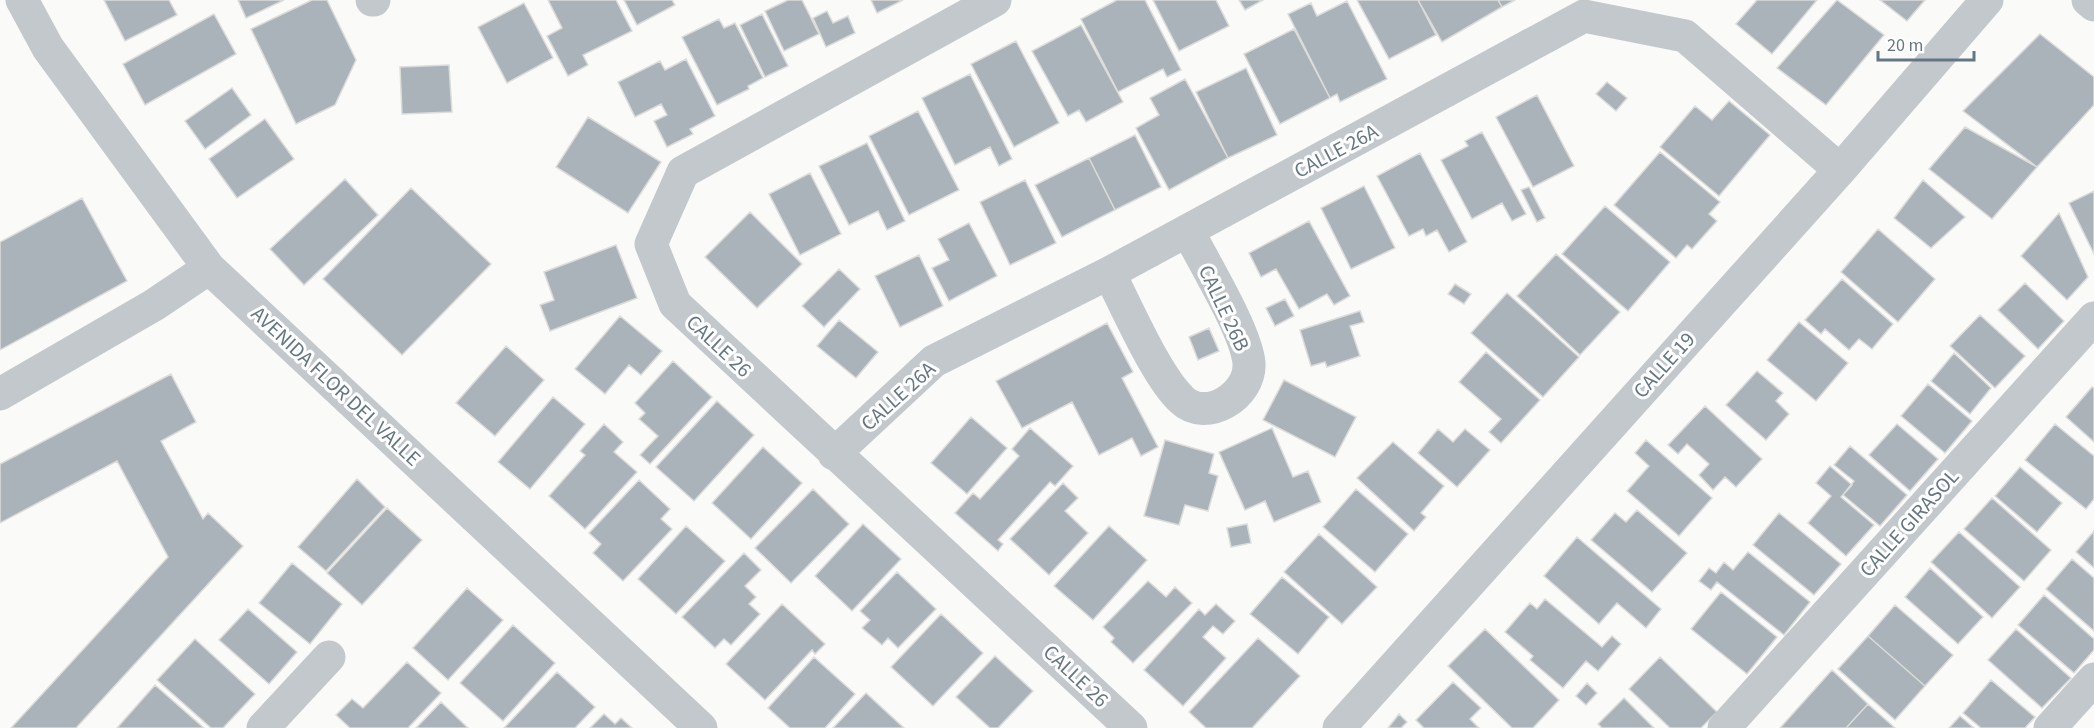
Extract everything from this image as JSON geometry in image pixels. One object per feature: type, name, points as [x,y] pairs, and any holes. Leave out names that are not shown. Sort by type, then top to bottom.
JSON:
[{"type":"street","name":"AVENIDA FLOR DEL VALLE","points":[[22,0],[48,48],[209,268],[701,728]]},
{"type":"street","name":"CALLE 26","points":[[995,0],[682,171],[651,244],[675,304],[1131,728]]},
{"type":"street","name":"CALLE 19","points":[[1339,728],[1840,170],[1987,0]]},
{"type":"street","points":[[2088,0],[2094,5]]},
{"type":"street","name":"CALLE 26A","points":[[834,454],[934,361],[1109,273],[1584,16],[1685,36],[1840,170]]},
{"type":"street","name":"CALLE 26B","points":[[1109,273],[1169,386],[1184,402],[1206,408],[1223,405],[1244,388],[1249,365],[1244,340],[1188,231]]},
{"type":"street","points":[[0,394],[154,305],[209,268]]},
{"type":"street","name":"CALLE GIRASOL","points":[[1724,728],[2094,318]]},
{"type":"street","points":[[267,727],[329,657]]},
{"type":"street","points":[[2050,728],[2094,679]]},
{"type":"building","points":[[104,0],[169,0],[177,15],[125,41]]},
{"type":"building","points":[[238,0],[284,0],[246,18]]},
{"type":"building","points":[[312,0],[327,0],[356,60],[335,105],[296,124],[251,29]]},
{"type":"building","points":[[548,0],[616,0],[632,31],[583,55],[588,65],[568,76],[547,36],[562,28]]},
{"type":"building","points":[[624,0],[672,0],[675,5],[637,25]]},
{"type":"building","points":[[788,0],[802,0],[819,34],[784,51],[765,11]]},
{"type":"building","points":[[871,0],[903,0],[877,13]]},
{"type":"building","points":[[1117,0],[1145,0],[1181,70],[1167,77],[1163,69],[1118,92],[1081,19]]},
{"type":"building","points":[[1153,0],[1216,0],[1229,26],[1179,51]]},
{"type":"building","points":[[1239,0],[1263,0],[1245,10]]},
{"type":"building","points":[[1357,0],[1418,0],[1436,35],[1389,59]]},
{"type":"building","points":[[1418,0],[1498,0],[1502,7],[1442,42]]},
{"type":"building","points":[[1498,0],[1515,0],[1502,7]]},
{"type":"building","points":[[1757,0],[1817,0],[1772,54],[1736,24]]},
{"type":"building","points":[[1837,0],[1884,35],[1826,105],[1777,68]]},
{"type":"building","points":[[1880,0],[1925,0],[1907,21]]},
{"type":"building","points":[[1347,1],[1387,79],[1340,102],[1337,94],[1330,98],[1288,14],[1311,3],[1317,16]]},
{"type":"building","points":[[524,3],[553,58],[507,83],[478,27]]},
{"type":"building","points":[[827,11],[833,23],[848,16],[855,33],[826,47],[813,18]]},
{"type":"building","points":[[214,14],[236,54],[145,105],[123,64]]},
{"type":"building","points":[[762,14],[788,66],[765,77],[740,25]]},
{"type":"building","points":[[719,19],[724,28],[735,23],[763,78],[748,86],[749,89],[717,105],[682,37]]},
{"type":"building","points":[[1081,25],[1123,102],[1086,122],[1079,110],[1068,116],[1032,51]]},
{"type":"building","points":[[1294,29],[1330,98],[1280,124],[1244,54]]},
{"type":"building","points":[[2040,34],[2094,77],[2094,105],[2037,167],[1963,111]]},
{"type":"building","points":[[1016,41],[1059,123],[1014,147],[971,64]]},
{"type":"building","points":[[686,59],[715,116],[690,129],[693,134],[667,147],[654,121],[667,115],[661,104],[635,117],[618,82],[660,61],[665,70]]},
{"type":"building","points":[[449,65],[452,112],[402,114],[400,67]]},
{"type":"building","points":[[1246,68],[1277,135],[1228,158],[1196,92]]},
{"type":"building","points":[[970,74],[1012,159],[999,166],[990,147],[955,165],[922,98]]},
{"type":"building","points":[[1185,79],[1228,158],[1169,190],[1136,128],[1159,115],[1150,98]]},
{"type":"building","points":[[1607,82],[1627,98],[1616,111],[1596,94]]},
{"type":"building","points":[[232,88],[251,115],[205,149],[185,121]]},
{"type":"building","points":[[1537,95],[1574,166],[1533,187],[1496,117]]},
{"type":"building","points":[[1729,101],[1770,135],[1719,196],[1660,147],[1695,106],[1712,120]]},
{"type":"building","points":[[918,111],[959,190],[909,215],[869,136]]},
{"type":"building","points":[[588,117],[661,162],[628,213],[556,167]]},
{"type":"building","points":[[265,119],[294,159],[237,198],[209,159]]},
{"type":"building","points":[[1965,127],[2037,167],[1992,219],[1929,169]]},
{"type":"building","points":[[1482,132],[1526,214],[1512,221],[1502,203],[1472,219],[1441,160],[1468,146],[1465,141]]},
{"type":"building","points":[[1135,135],[1161,187],[1115,210],[1089,158]]},
{"type":"building","points":[[867,143],[905,221],[887,230],[878,211],[849,225],[819,166]]},
{"type":"building","points":[[1660,152],[1720,202],[1709,214],[1717,221],[1692,249],[1687,245],[1676,258],[1614,205]]},
{"type":"building","points":[[1420,153],[1467,242],[1449,252],[1437,230],[1426,236],[1423,229],[1409,236],[1377,176]]},
{"type":"building","points":[[1089,158],[1115,210],[1062,237],[1035,185]]},
{"type":"building","points":[[810,173],[841,234],[800,255],[769,194]]},
{"type":"building","points":[[345,179],[378,215],[304,285],[270,249]]},
{"type":"building","points":[[1025,180],[1056,243],[1010,265],[980,202]]},
{"type":"building","points":[[1923,180],[1965,217],[1931,248],[1894,218]]},
{"type":"building","points":[[1364,186],[1395,248],[1351,269],[1321,208]]},
{"type":"building","points":[[1529,187],[1545,218],[1537,222],[1521,190]]},
{"type":"building","points":[[411,188],[491,264],[402,355],[323,279]]},
{"type":"building","points":[[2094,191],[2094,254],[2069,203]]},
{"type":"building","points":[[82,198],[127,281],[0,350],[0,242]]},
{"type":"building","points":[[1605,206],[1670,262],[1628,311],[1562,254]]},
{"type":"building","points":[[750,212],[802,264],[757,308],[705,257]]},
{"type":"building","points":[[2059,213],[2088,277],[2067,300],[2021,256]]},
{"type":"building","points":[[1309,221],[1350,296],[1334,305],[1327,294],[1299,309],[1276,269],[1261,277],[1249,253]]},
{"type":"building","points":[[969,223],[997,276],[949,301],[932,268],[949,260],[938,239]]},
{"type":"building","points":[[1878,229],[1935,279],[1898,322],[1841,272]]},
{"type":"building","points":[[616,245],[637,298],[550,331],[540,305],[554,300],[544,272]]},
{"type":"building","points":[[1556,254],[1620,312],[1580,355],[1517,296]]},
{"type":"building","points":[[919,255],[943,306],[900,327],[875,276]]},
{"type":"building","points":[[839,269],[860,289],[824,327],[802,306]]},
{"type":"building","points":[[1842,279],[1893,324],[1872,349],[1859,339],[1849,350],[1825,329],[1821,334],[1805,320]]},
{"type":"building","points":[[2025,283],[2064,321],[2038,349],[1998,310]]},
{"type":"building","points":[[1455,284],[1471,294],[1464,304],[1448,294]]},
{"type":"building","points":[[1507,293],[1579,357],[1543,397],[1471,333]]},
{"type":"building","points":[[1285,299],[1294,316],[1275,326],[1266,308]]},
{"type":"building","points":[[1360,311],[1364,322],[1350,326],[1360,356],[1327,367],[1325,362],[1311,366],[1300,330]]},
{"type":"building","points":[[1980,315],[2025,356],[1995,388],[1950,346]]},
{"type":"building","points":[[620,316],[662,351],[641,375],[629,365],[605,394],[575,369]]},
{"type":"building","points":[[839,320],[878,352],[856,378],[817,346]]},
{"type":"building","points":[[1799,322],[1848,363],[1816,401],[1767,360]]},
{"type":"building","points":[[1107,323],[1133,372],[1122,378],[1158,447],[1141,456],[1132,438],[1099,455],[1072,402],[1022,428],[996,381]]},
{"type":"building","points":[[1209,328],[1219,351],[1198,360],[1189,337]]},
{"type":"building","points":[[506,346],[544,380],[495,436],[456,403]]},
{"type":"building","points":[[1486,352],[1540,400],[1501,443],[1489,432],[1501,419],[1459,382]]},
{"type":"building","points":[[1954,353],[1991,388],[1970,414],[1931,381]]},
{"type":"building","points":[[673,361],[712,397],[650,464],[640,455],[658,436],[639,419],[645,413],[635,403]]},
{"type":"building","points":[[1757,371],[1783,393],[1776,401],[1789,414],[1766,440],[1726,405]]},
{"type":"building","points":[[171,374],[196,422],[161,441],[203,519],[208,513],[243,546],[76,728],[11,728],[168,557],[117,461],[0,523],[0,464]]},
{"type":"building","points":[[1284,380],[1356,417],[1335,457],[1263,420]]},
{"type":"building","points":[[1928,384],[1972,421],[1945,453],[1901,416]]},
{"type":"building","points":[[2092,387],[2094,388],[2094,442],[2066,417]]},
{"type":"building","points":[[553,397],[585,424],[530,489],[498,462]]},
{"type":"building","points":[[717,401],[754,435],[694,501],[656,467]]},
{"type":"building","points":[[1705,406],[1762,459],[1736,487],[1725,477],[1713,490],[1699,475],[1709,464],[1687,444],[1678,454],[1668,445]]},
{"type":"building","points":[[971,417],[1007,448],[967,494],[931,463]]},
{"type":"building","points":[[604,424],[623,442],[614,452],[637,472],[585,529],[549,496],[585,455],[580,451]]},
{"type":"building","points":[[1897,424],[1938,459],[1910,491],[1869,455]]},
{"type":"building","points":[[2055,424],[2094,456],[2094,499],[2086,509],[2025,460]]},
{"type":"building","points":[[1030,428],[1073,466],[1055,486],[1050,482],[998,540],[1003,544],[998,551],[955,513],[973,493],[980,499],[1019,456],[1012,449]]},
{"type":"building","points":[[1272,428],[1293,477],[1308,471],[1321,502],[1274,522],[1265,501],[1245,510],[1219,452]]},
{"type":"building","points":[[1438,429],[1453,442],[1465,429],[1490,450],[1457,487],[1418,453]]},
{"type":"building","points":[[1165,440],[1214,454],[1209,473],[1218,476],[1208,511],[1185,505],[1179,525],[1144,516]]},
{"type":"building","points":[[1646,440],[1712,498],[1679,536],[1627,491],[1649,466],[1635,453]]},
{"type":"building","points":[[1393,442],[1444,486],[1421,513],[1426,517],[1414,531],[1357,478]]},
{"type":"building","points":[[1850,446],[1907,495],[1880,526],[1843,495],[1854,481],[1834,465]]},
{"type":"building","points":[[763,447],[802,483],[751,539],[712,503]]},
{"type":"building","points":[[1830,466],[1852,485],[1841,497],[1874,525],[1846,556],[1808,523],[1831,496],[1816,483]]},
{"type":"building","points":[[2020,467],[2062,503],[2037,532],[1995,496]]},
{"type":"building","points":[[357,479],[385,507],[326,571],[298,547]]},
{"type":"building","points":[[639,480],[670,509],[661,519],[672,529],[623,581],[593,553],[601,544],[589,533]]},
{"type":"building","points":[[1063,483],[1078,498],[1065,511],[1088,533],[1049,575],[1010,539]]},
{"type":"building","points":[[813,489],[849,524],[791,583],[755,548]]},
{"type":"building","points":[[1356,489],[1408,534],[1375,572],[1323,527]]},
{"type":"building","points":[[1992,498],[2051,550],[2024,581],[1964,529]]},
{"type":"building","points":[[387,508],[422,540],[362,605],[327,573]]},
{"type":"building","points":[[1637,510],[1687,553],[1652,592],[1591,540],[1615,513],[1626,522]]},
{"type":"building","points":[[1779,513],[1841,564],[1814,595],[1753,545]]},
{"type":"building","points":[[863,524],[901,559],[852,611],[815,576]]},
{"type":"building","points":[[1247,524],[1251,543],[1231,547],[1227,528]]},
{"type":"building","points":[[686,526],[725,561],[676,614],[638,579]]},
{"type":"building","points":[[1109,526],[1147,560],[1093,620],[1054,586]]},
{"type":"building","points":[[2094,531],[2094,568],[2076,552]]},
{"type":"building","points":[[1959,532],[2020,587],[1992,618],[1931,562]]},
{"type":"building","points":[[1319,534],[1377,587],[1342,624],[1284,572]]},
{"type":"building","points":[[1577,537],[1661,609],[1646,628],[1617,603],[1599,624],[1544,576]]},
{"type":"building","points":[[1748,552],[1810,602],[1784,635],[1717,582],[1711,590],[1699,581],[1709,568],[1716,573],[1724,562],[1733,570]]},
{"type":"building","points":[[744,553],[761,570],[745,586],[756,597],[749,604],[760,614],[731,645],[724,639],[715,648],[682,617]]},
{"type":"building","points":[[2072,559],[2094,578],[2094,631],[2046,589]]},
{"type":"building","points":[[292,563],[342,604],[310,644],[259,603]]},
{"type":"building","points":[[1930,568],[1983,617],[1958,644],[1905,597]]},
{"type":"building","points":[[897,572],[936,609],[898,648],[888,638],[882,645],[862,628],[870,620],[860,611]]},
{"type":"building","points":[[1282,577],[1329,617],[1298,654],[1250,614]]},
{"type":"building","points":[[1148,581],[1166,597],[1175,587],[1192,603],[1133,663],[1111,642],[1114,638],[1103,627]]},
{"type":"building","points":[[467,588],[503,620],[448,680],[413,648]]},
{"type":"building","points":[[1721,592],[1777,637],[1747,674],[1691,629]]},
{"type":"building","points":[[2044,595],[2094,639],[2094,650],[2074,673],[2018,625]]},
{"type":"building","points":[[1545,599],[1602,647],[1612,636],[1621,644],[1598,671],[1586,661],[1563,688],[1530,660],[1533,656],[1505,632],[1530,603],[1537,609]]},
{"type":"building","points":[[782,604],[825,644],[815,654],[812,650],[765,700],[726,664]]},
{"type":"building","points":[[1216,604],[1235,621],[1223,634],[1213,626],[1203,637],[1226,658],[1183,706],[1144,670],[1199,609],[1205,615]]},
{"type":"building","points":[[1895,605],[1953,655],[1925,686],[1868,636]]},
{"type":"building","points":[[248,609],[297,652],[269,684],[219,640]]},
{"type":"building","points":[[941,614],[983,653],[933,706],[891,667]]},
{"type":"building","points":[[513,625],[555,663],[503,721],[460,683]]},
{"type":"building","points":[[1485,629],[1559,700],[1533,728],[1512,728],[1448,666]]},
{"type":"building","points":[[2016,629],[2071,678],[2042,708],[1988,660]]},
{"type":"building","points":[[1868,636],[1925,686],[1895,720],[1838,669]]},
{"type":"building","points":[[1258,638],[1300,676],[1252,728],[1206,728],[1189,712]]},
{"type":"building","points":[[195,639],[255,694],[223,728],[211,728],[157,680]]},
{"type":"building","points":[[995,656],[1033,691],[998,728],[990,728],[956,697]]},
{"type":"building","points":[[814,657],[855,694],[825,728],[790,728],[768,708]]},
{"type":"building","points":[[1660,657],[1717,712],[1701,728],[1670,728],[1629,689]]},
{"type":"building","points":[[407,662],[441,693],[408,728],[350,728],[336,715],[352,699],[363,708]]},
{"type":"building","points":[[1832,670],[1868,704],[1846,728],[1780,728]]},
{"type":"building","points":[[557,672],[595,707],[575,728],[504,728]]},
{"type":"building","points":[[1991,680],[2035,717],[2025,728],[1981,728],[1963,713]]},
{"type":"building","points":[[1453,682],[1481,708],[1470,719],[1479,728],[1424,728],[1416,720]]},
{"type":"building","points":[[1587,683],[1597,693],[1586,705],[1576,696]]},
{"type":"building","points":[[155,685],[204,728],[117,728]]},
{"type":"building","points":[[866,693],[904,728],[833,728]]},
{"type":"building","points":[[1624,698],[1654,728],[1602,728],[1598,724]]},
{"type":"building","points":[[441,702],[468,728],[416,728]]},
{"type":"building","points":[[1868,704],[1895,728],[1846,728]]},
{"type":"building","points":[[604,714],[615,724],[621,718],[632,728],[590,728]]},
{"type":"building","points":[[1399,714],[1407,722],[1401,728],[1388,728]]},
{"type":"building","points":[[1960,716],[1974,728],[1949,728]]}]
